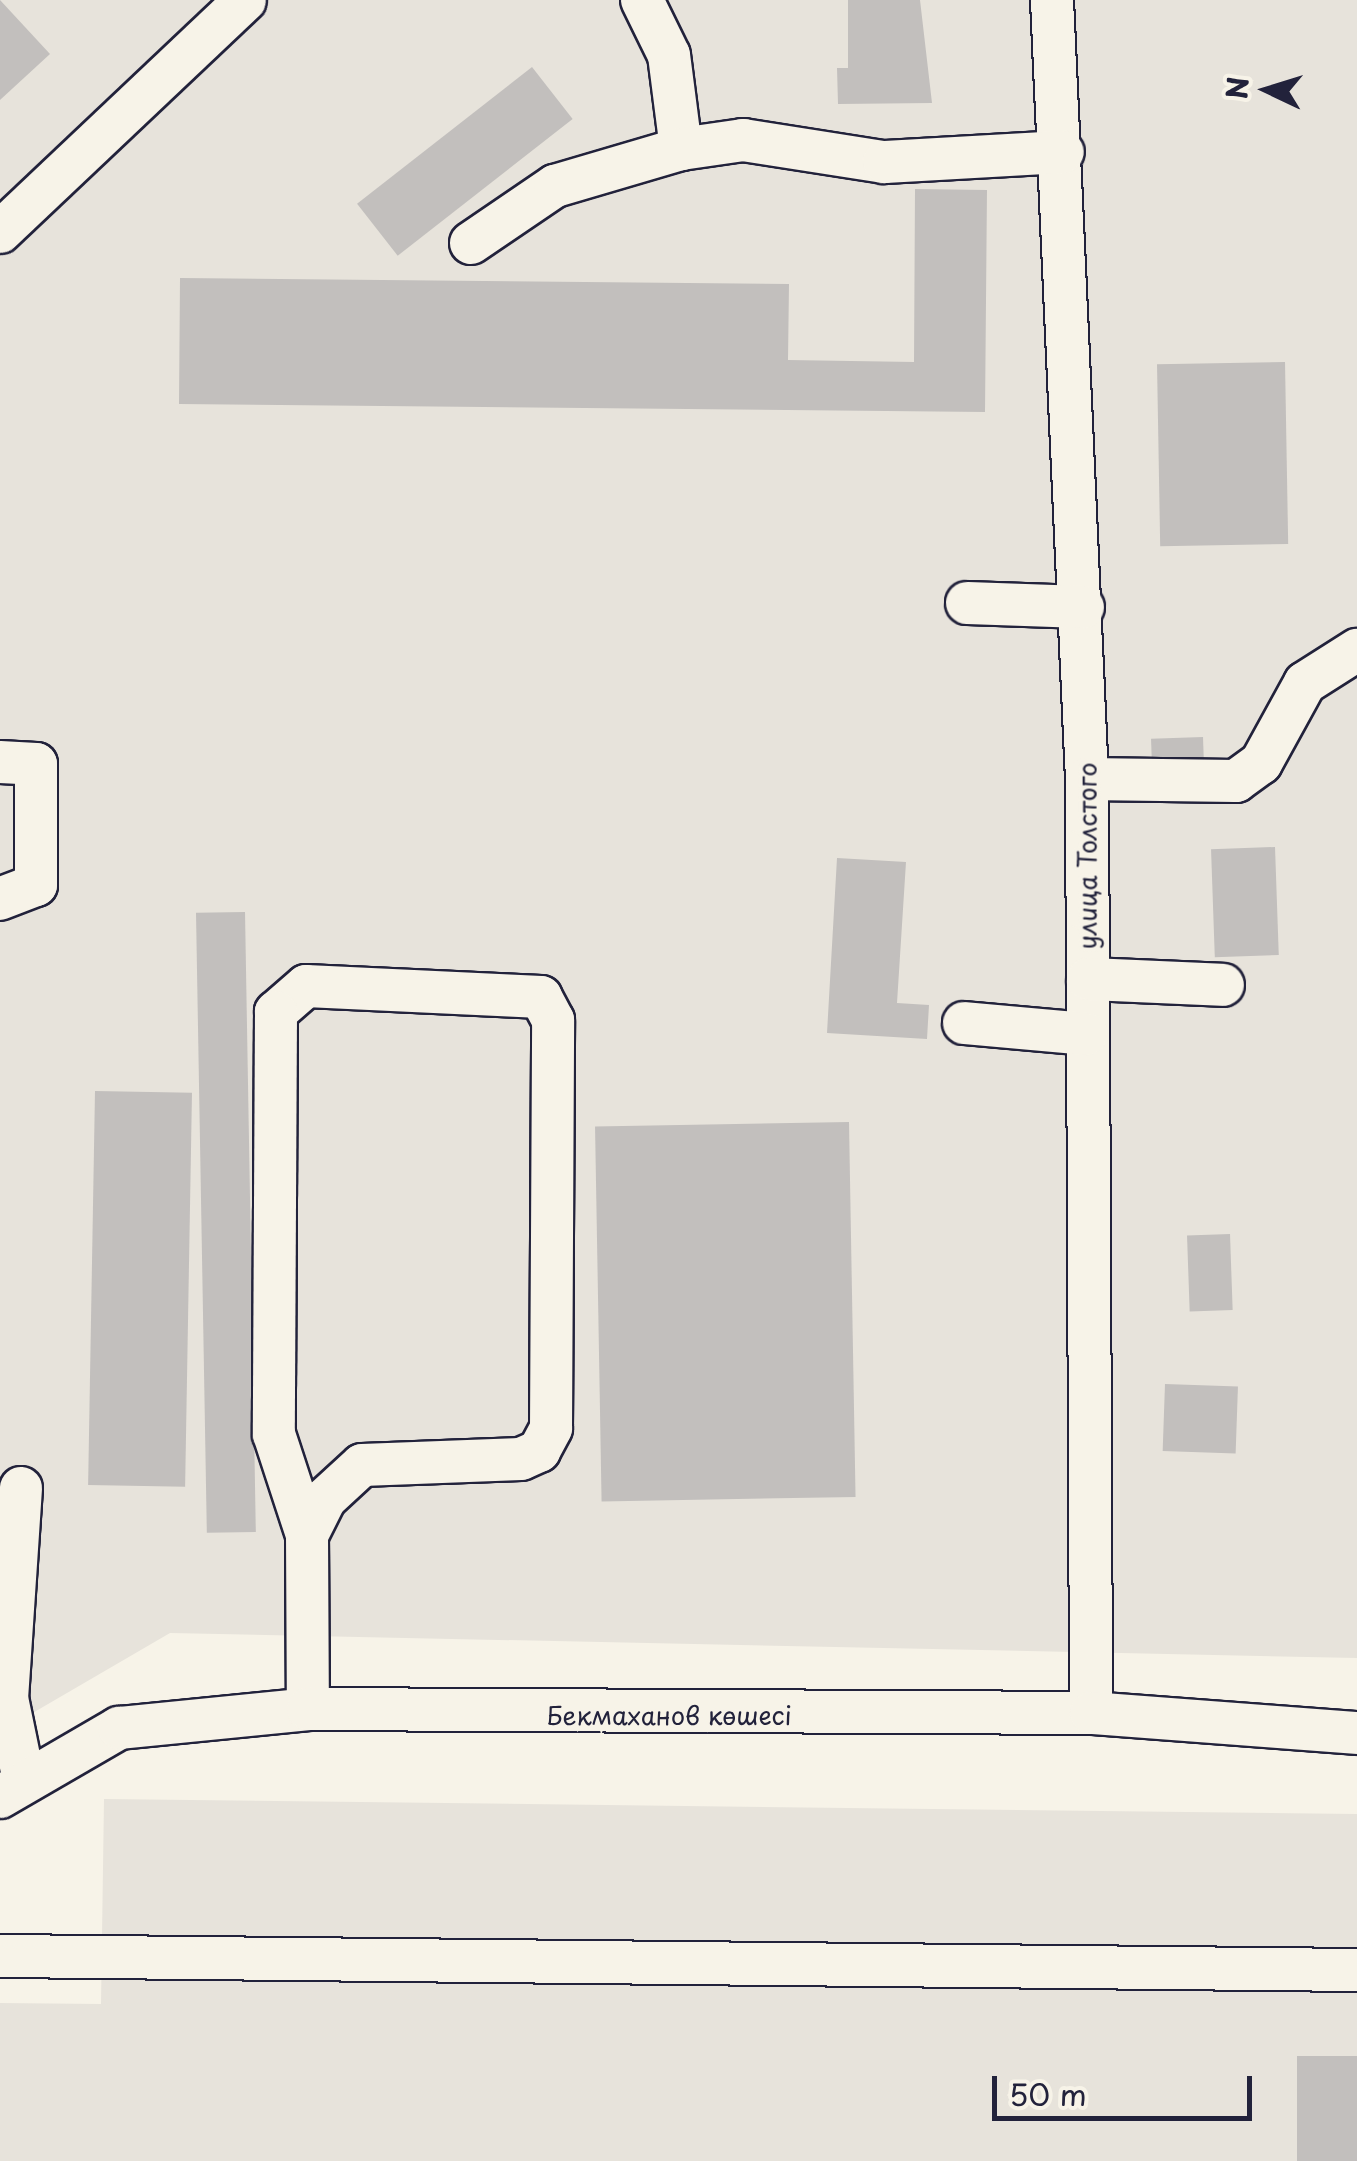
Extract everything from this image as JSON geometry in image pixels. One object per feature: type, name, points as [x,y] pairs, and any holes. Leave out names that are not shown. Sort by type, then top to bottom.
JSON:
[{"type":"street","points":[[0,232],[246,0]]},
{"type":"street","points":[[642,0],[669,55],[681,149]]},
{"type":"street","name":"улица Толстого","points":[[1052,0],[1063,152],[1088,779],[1091,1713]]},
{"type":"street","points":[[471,244],[555,186],[681,149],[743,140],[884,162],[1063,152]]},
{"type":"street","points":[[967,603],[1083,606]]},
{"type":"street","points":[[1088,779],[1236,781],[1261,763],[1305,683],[1357,650]]},
{"type":"street","points":[[0,762],[36,764],[36,884],[0,899]]},
{"type":"street","points":[[1088,979],[1223,986]]},
{"type":"street","points":[[307,1535],[326,1499],[362,1465],[520,1458],[539,1451],[550,1428],[554,1040],[540,997],[306,986],[276,1012],[274,1434],[307,1535],[308,1709]]},
{"type":"street","points":[[964,1023],[1087,1034]]},
{"type":"street","points":[[12,1787],[6,1698],[21,1488]]},
{"type":"street","name":"Бекмаханов көшесі","points":[[12,1787],[120,1728],[308,1709],[1091,1713],[1357,1732]]},
{"type":"street","points":[[0,1956],[1357,1970]]},
{"type":"shaded area","points":[[0,0],[1357,0],[1357,1658],[170,1633],[0,1732]]},
{"type":"shaded area","points":[[104,1799],[1357,1814],[1357,2161],[0,2161],[0,2003],[101,2004]]},
{"type":"building","points":[[0,0],[50,54],[0,100]]},
{"type":"building","points":[[848,0],[920,0],[932,103],[838,104],[837,68],[848,68]]},
{"type":"building","points":[[532,67],[573,119],[398,256],[357,204]]},
{"type":"building","points":[[915,189],[987,190],[985,412],[179,404],[180,278],[789,284],[788,360],[914,362]]},
{"type":"building","points":[[1285,362],[1288,544],[1160,546],[1157,364]]},
{"type":"building","points":[[1203,737],[1204,763],[1152,765],[1151,739]]},
{"type":"building","points":[[1275,847],[1279,955],[1215,957],[1211,849]]},
{"type":"building","points":[[837,858],[906,862],[897,1003],[929,1005],[927,1039],[827,1033]]},
{"type":"building","points":[[245,912],[256,1532],[207,1533],[196,913]]},
{"type":"building","points":[[95,1091],[192,1093],[185,1487],[88,1485]]},
{"type":"building","points":[[849,1122],[856,1497],[602,1501],[595,1126]]},
{"type":"building","points":[[1230,1234],[1233,1310],[1190,1311],[1187,1236]]},
{"type":"building","points":[[1165,1384],[1238,1387],[1236,1454],[1163,1451]]},
{"type":"building","points":[[1297,2056],[1357,2056],[1357,2161],[1297,2161]]}]
